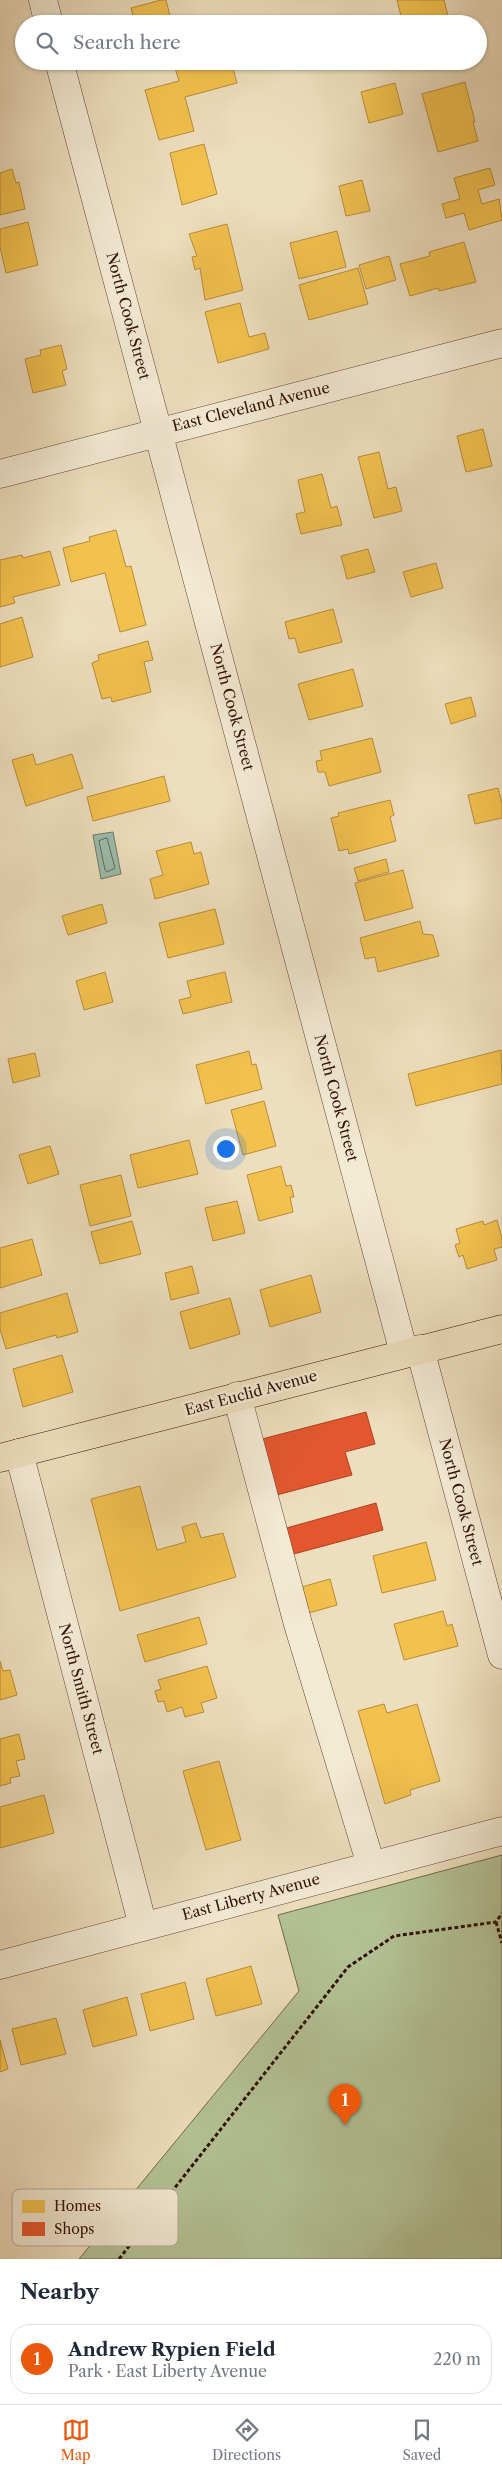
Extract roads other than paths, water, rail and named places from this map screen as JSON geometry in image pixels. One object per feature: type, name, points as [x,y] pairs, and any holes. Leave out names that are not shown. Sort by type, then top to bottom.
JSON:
[{"type":"main road","name":"East Euclid Avenue","points":[[9,1456],[502,1328]]},
{"type":"street","points":[[43,0],[47,15]]},
{"type":"street","name":"North Cook Street","points":[[61,70],[158,431],[412,1351],[502,1655]]},
{"type":"street","name":"East Cleveland Avenue","points":[[0,474],[502,342]]},
{"type":"street","points":[[237,1396],[298,1624],[371,1866]]},
{"type":"street","name":"North Smith Street","points":[[9,1456],[143,1926]]},
{"type":"street","name":"East Liberty Avenue","points":[[0,1965],[502,1831]]},
{"type":"water","points":[[113,832],[121,874],[101,879],[93,835]]},
{"type":"place","name":"Andrew Rypien Field","points":[[345,2125]]}]
